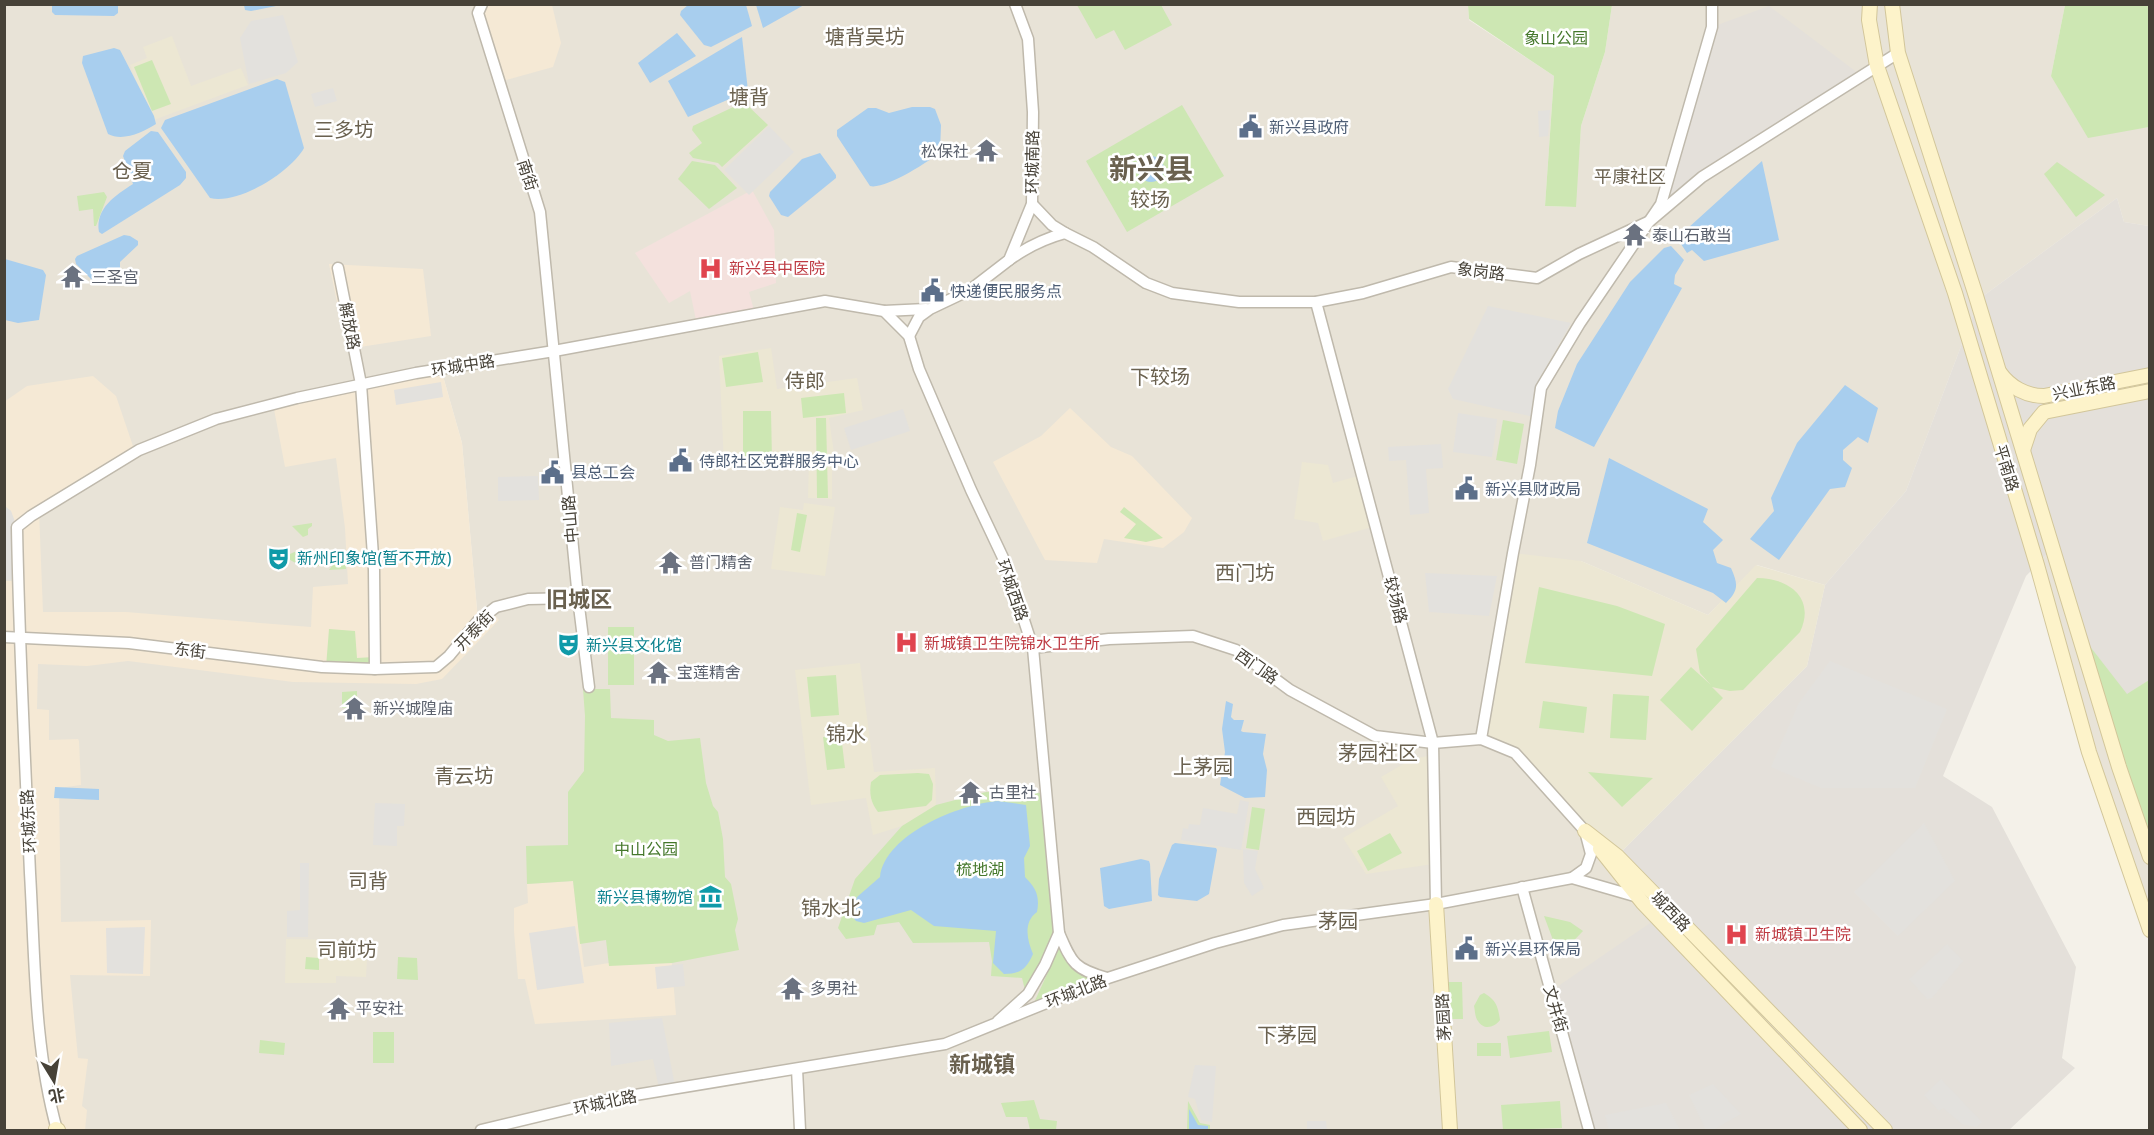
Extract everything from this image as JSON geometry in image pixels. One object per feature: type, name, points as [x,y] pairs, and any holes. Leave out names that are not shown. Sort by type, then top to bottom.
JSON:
[{"type":"main road","name":"平南路","points":[[1870,4],[1869,20],[1877,66],[1955,293],[2037,565],[2089,752],[2150,930]]},
{"type":"main road","name":"平南路","points":[[1892,4],[1898,53],[1976,296],[1995,365],[2119,767],[2150,857]]},
{"type":"main road","name":"兴业东路","points":[[1995,365],[2006,381],[2031,396],[2044,396],[2150,375]]},
{"type":"main road","name":"兴业东路","points":[[2023,450],[2030,429],[2044,412],[2150,391]]},
{"type":"main road","name":"城西路","points":[[1585,831],[1617,855],[1885,1131]]},
{"type":"main road","points":[[1585,831],[1643,903],[1860,1131]]},
{"type":"main road","name":"茅园路","points":[[1436,903],[1450,1131]]},
{"type":"street","name":"南街","points":[[482,4],[478,13],[540,212],[554,351]]},
{"type":"street","name":"环城南路","points":[[1009,260],[1032,204],[1033,110],[1028,39],[1015,4]]},
{"type":"street","points":[[1481,739],[1530,465],[1541,388],[1580,323],[1661,204],[1712,27],[1712,4]]},
{"type":"street","name":"象岗路","points":[[1032,204],[1052,225],[1093,247],[1146,283],[1172,292],[1239,302],[1316,302],[1363,293],[1451,267],[1537,278],[1579,254],[1650,221],[1702,177],[1898,53]]},
{"type":"street","points":[[884,311],[909,336],[918,317],[930,309],[969,290],[1025,248],[1040,240],[1065,233]]},
{"type":"street","name":"解放路","points":[[338,268],[361,384],[374,570],[375,669]]},
{"type":"street","name":"环城中路","points":[[31,516],[139,450],[216,419],[297,398],[416,373],[554,351],[825,301],[884,311],[904,312],[930,309]]},
{"type":"street","name":"较场路","points":[[1316,302],[1433,743],[1436,903]]},
{"type":"street","name":"环城西路","points":[[909,336],[919,369],[1005,562],[1033,648],[1059,933],[1070,958],[1085,972],[1108,978]]},
{"type":"street","name":"中山路","points":[[554,351],[589,687]]},
{"type":"street","name":"环城东路","points":[[31,516],[17,527],[19,637],[36,981],[47,1094],[57,1130]]},
{"type":"street","name":"开泰街","points":[[375,669],[436,667],[449,656],[478,621],[496,607],[528,599],[578,598]]},
{"type":"street","name":"西门路","points":[[1033,648],[1109,639],[1193,636],[1236,650],[1290,690],[1375,736],[1433,743]]},
{"type":"street","name":"东街","points":[[4,637],[129,643],[322,667],[375,669]]},
{"type":"street","name":"城西路","points":[[1433,743],[1481,739],[1515,753],[1585,831]]},
{"type":"street","points":[[1572,878],[1586,868],[1591,854],[1585,831]]},
{"type":"street","name":"环城北路","points":[[481,1131],[611,1099],[945,1044],[1108,978],[1215,943],[1283,925],[1436,903],[1572,878],[1631,894],[1670,910]]},
{"type":"street","name":"文井街","points":[[1522,887],[1589,1131]]},
{"type":"street","name":"环城西路","points":[[998,1021],[1028,994],[1045,965],[1059,933]]},
{"type":"street","points":[[797,1069],[800,1131]]},
{"type":"shaded area","points":[[5,5],[1468,5],[1469,20],[1554,76],[1545,206],[1575,207],[1581,126],[1605,52],[1612,5],[2065,5],[2051,76],[2132,129],[2149,127],[2149,226],[2124,222],[2117,198],[1979,299],[1906,491],[1825,585],[1757,565],[1708,615],[1581,561],[1515,753],[1670,910],[1589,1130],[800,1130],[797,1069],[644,1093],[481,1130],[5,1130]],"holes":[[[441,369],[462,443],[478,621]]]},
{"type":"shaded area","points":[[482,5],[552,5],[561,43],[553,67],[499,82],[478,13]]},
{"type":"shaded area","points":[[1769,6],[1862,76],[1661,204],[1712,27]]},
{"type":"shaded area","points":[[283,15],[298,62],[286,73],[249,84],[240,38],[251,21]]},
{"type":"shaded area","points":[[172,36],[191,86],[241,68],[248,85],[151,121],[130,65],[147,58],[143,47]]},
{"type":"shaded area","points":[[333,88],[337,101],[315,107],[311,94]]},
{"type":"shaded area","points":[[1550,110],[1548,136],[1539,137],[1538,111]]},
{"type":"shaded area","points":[[769,126],[794,152],[749,195],[724,170]]},
{"type":"shaded area","name":"新兴县中医院","points":[[752,190],[774,230],[776,283],[749,292],[755,314],[697,325],[690,291],[669,303],[635,253]]},
{"type":"shaded area","points":[[2117,198],[2124,222],[2149,226],[2149,680],[2127,695],[2075,627],[2052,549],[2026,576],[1943,776],[1992,807],[2076,967],[2062,1058],[2075,1068],[2009,1130],[1589,1130],[1551,991],[1669,910],[1617,856],[1807,666],[1825,585],[1906,491],[1979,299]]},
{"type":"shaded area","points":[[329,264],[423,269],[431,336],[347,349]]},
{"type":"shaded area","points":[[1488,306],[1571,323],[1538,381],[1534,417],[1453,399],[1448,389]]},
{"type":"shaded area","points":[[771,348],[777,389],[857,378],[863,410],[829,418],[835,461],[832,472],[832,499],[808,498],[809,461],[724,464],[719,356]]},
{"type":"shaded area","points":[[441,369],[462,443],[478,620],[491,611],[499,620],[442,679],[416,684],[293,682],[128,661],[87,666],[38,664],[37,709],[49,710],[49,740],[78,739],[79,741],[81,785],[59,788],[61,922],[151,920],[150,976],[70,975],[78,1058],[88,1059],[82,1106],[87,1110],[85,1130],[5,1130],[4,581],[18,581],[11,511],[5,506],[4,402],[27,386],[93,376],[116,396],[135,452],[39,511],[43,612],[126,612],[311,627],[313,587],[348,584],[345,528],[336,458],[285,467],[273,404]]},
{"type":"shaded area","points":[[441,382],[443,397],[396,405],[394,390]]},
{"type":"shaded area","points":[[1070,408],[1111,447],[1132,456],[1192,518],[1184,532],[1163,548],[1104,539],[1097,563],[1045,560],[993,462],[1041,436]]},
{"type":"shaded area","points":[[903,409],[910,431],[851,450],[844,428]]},
{"type":"shaded area","points":[[1458,413],[1497,419],[1492,457],[1453,452]]},
{"type":"shaded area","points":[[1441,444],[1443,468],[1426,469],[1429,513],[1410,515],[1406,460],[1389,461],[1388,447]]},
{"type":"shaded area","points":[[1302,462],[1328,465],[1333,483],[1358,476],[1372,527],[1323,541],[1318,523],[1294,519]]},
{"type":"shaded area","points":[[538,476],[539,500],[498,501],[498,477]]},
{"type":"shaded area","points":[[804,503],[835,507],[825,576],[771,569],[780,507],[803,510]]},
{"type":"shaded area","points":[[4,506],[11,511],[17,527],[18,579],[5,580]]},
{"type":"shaded area","points":[[2053,548],[2149,857],[2149,930],[2037,565]]},
{"type":"shaded area","points":[[1513,553],[1581,561],[1708,615],[1756,565],[1825,585],[1807,666],[1617,856],[1515,753],[1481,739]]},
{"type":"shaded area","points":[[1425,573],[1497,576],[1489,616],[1429,612]]},
{"type":"shaded area","points":[[1830,661],[1947,709],[1915,788],[1821,788],[1771,767],[1799,703]]},
{"type":"shaded area","points":[[860,663],[874,772],[935,768],[936,805],[902,826],[873,835],[866,798],[811,805],[795,670]]},
{"type":"shaded area","points":[[1428,756],[1433,864],[1366,874],[1343,838],[1398,806],[1381,777],[1412,759]]},
{"type":"shaded area","points":[[1240,800],[1249,802],[1241,850],[1181,840],[1183,828],[1188,829],[1189,824],[1200,825],[1203,808],[1237,814]]},
{"type":"shaded area","points":[[375,803],[405,804],[404,826],[397,826],[397,846],[373,845]]},
{"type":"shaded area","points":[[1924,823],[1955,881],[1898,936],[1854,892]]},
{"type":"shaded area","points":[[1243,849],[1258,851],[1255,869],[1264,888],[1252,896],[1244,883]]},
{"type":"shaded area","points":[[300,863],[309,863],[308,937],[287,937],[287,911],[300,910]]},
{"type":"shaded area","points":[[573,881],[584,967],[671,953],[676,1015],[535,1024],[525,979],[518,979],[514,908],[528,903],[527,884]]},
{"type":"shaded area","points":[[575,926],[584,983],[537,990],[529,933]]},
{"type":"shaded area","points":[[145,927],[143,974],[107,973],[106,928]]},
{"type":"shaded area","points":[[286,939],[336,940],[336,956],[367,959],[366,977],[336,976],[336,983],[285,983]]},
{"type":"shaded area","points":[[1947,944],[1963,961],[1932,998],[1927,999],[1909,979]]},
{"type":"shaded area","points":[[683,964],[685,986],[657,989],[655,967]]},
{"type":"shaded area","points":[[662,1018],[675,1086],[659,1088],[653,1059],[611,1066],[609,1023]]},
{"type":"shaded area","points":[[1195,1065],[1216,1066],[1212,1122],[1201,1120],[1195,1099],[1188,1097]]},
{"type":"shaded area","points":[[1941,1079],[1982,1122],[1977,1127],[1962,1124],[1943,1108],[1939,1111],[1924,1095]]},
{"type":"shaded area","points":[[1713,1084],[1741,1114],[1713,1130],[1706,1130],[1689,1095]]},
{"type":"shaded area","points":[[1666,1103],[1680,1130],[1609,1130],[1605,1115]]},
{"type":"shaded area","points":[[1307,1121],[1326,1121],[1327,1130],[1307,1130]]},
{"type":"green space","points":[[1077,5],[1161,5],[1172,25],[1125,50],[1114,30],[1096,39]]},
{"type":"green space","name":"象山公园","points":[[1468,5],[1612,5],[1605,52],[1581,126],[1576,207],[1545,206],[1554,76],[1469,19]]},
{"type":"green space","points":[[2065,5],[2149,5],[2149,127],[2088,138],[2051,76]]},
{"type":"green space","points":[[152,60],[171,104],[152,111],[134,67]]},
{"type":"green space","points":[[744,102],[768,125],[722,167],[718,163],[693,158],[689,153],[702,143],[692,130],[693,126]]},
{"type":"green space","points":[[1182,105],[1224,176],[1127,232],[1086,161]]},
{"type":"green space","points":[[692,161],[715,165],[737,188],[709,209],[678,179]]},
{"type":"green space","points":[[2057,162],[2105,195],[2076,217],[2044,174]]},
{"type":"green space","points":[[104,192],[107,197],[96,226],[94,226],[93,209],[79,211],[77,196]]},
{"type":"green space","points":[[758,352],[763,382],[726,387],[722,358]]},
{"type":"green space","points":[[844,393],[846,413],[803,418],[801,398]]},
{"type":"green space","points":[[743,411],[771,411],[772,460],[743,460]]},
{"type":"green space","points":[[816,418],[826,418],[828,498],[817,498]]},
{"type":"green space","points":[[1503,420],[1524,424],[1517,464],[1496,460]]},
{"type":"green space","points":[[1124,507],[1163,538],[1146,542],[1124,538],[1136,524],[1120,512]]},
{"type":"green space","points":[[797,513],[807,515],[800,552],[791,550]]},
{"type":"green space","points":[[312,523],[308,529],[308,535],[303,537],[292,526]]},
{"type":"green space","points":[[299,550],[323,556],[327,562],[318,566],[308,566],[289,559],[290,554]]},
{"type":"green space","points":[[345,557],[346,569],[329,570],[337,559]]},
{"type":"green space","points":[[1757,578],[1779,582],[1796,592],[1805,609],[1800,632],[1743,690],[1730,691],[1712,687],[1723,698],[1692,731],[1660,700],[1691,667],[1711,685],[1700,673],[1696,649]]},
{"type":"green space","points":[[1539,587],[1617,606],[1665,624],[1652,676],[1525,663]]},
{"type":"green space","points":[[608,627],[634,627],[634,685],[608,685]]},
{"type":"green space","points":[[2075,627],[2127,694],[2149,680],[2149,857]]},
{"type":"green space","points":[[329,629],[355,631],[357,658],[374,657],[375,669],[326,667]]},
{"type":"green space","points":[[836,675],[839,715],[811,717],[807,677]]},
{"type":"green space","name":"中山公园","points":[[583,689],[610,689],[611,718],[654,720],[654,735],[668,741],[700,738],[706,783],[713,806],[718,812],[723,839],[725,877],[731,884],[738,919],[735,930],[739,950],[672,963],[609,966],[606,940],[580,944],[573,881],[527,884],[526,846],[568,845],[568,792],[584,771]]},
{"type":"green space","points":[[357,691],[357,708],[342,708],[342,692]]},
{"type":"green space","points":[[1613,694],[1649,696],[1646,740],[1610,738]]},
{"type":"green space","points":[[1543,701],[1587,707],[1584,733],[1539,728]]},
{"type":"green space","points":[[841,735],[845,768],[827,770],[823,737]]},
{"type":"green space","points":[[1588,772],[1653,778],[1622,807]]},
{"type":"green space","points":[[929,774],[933,784],[932,800],[926,806],[878,812],[871,798],[871,782],[880,775]]},
{"type":"green space","name":"梳地湖","points":[[986,792],[1047,793],[1059,933],[1026,994],[1022,978],[991,976],[992,961],[989,942],[913,943],[899,922],[877,925],[874,935],[846,939],[838,928],[855,879],[902,826],[936,805]]},
{"type":"green space","points":[[1252,807],[1265,809],[1259,850],[1246,848]]},
{"type":"green space","points":[[1390,833],[1402,853],[1368,871],[1357,851]]},
{"type":"green space","points":[[1544,916],[1570,922],[1583,931],[1559,956]]},
{"type":"green space","points":[[1060,946],[1072,967],[1093,979],[1032,1007]]},
{"type":"green space","points":[[306,957],[319,958],[319,970],[305,969]]},
{"type":"green space","points":[[398,957],[417,958],[418,980],[397,979]]},
{"type":"green space","points":[[1446,982],[1462,982],[1463,1019],[1447,1019]]},
{"type":"green space","points":[[1484,993],[1494,1001],[1500,1020],[1489,1027],[1483,1026],[1477,1020],[1474,1006],[1480,995]]},
{"type":"green space","points":[[1549,1031],[1552,1052],[1510,1058],[1507,1036]]},
{"type":"green space","points":[[373,1032],[394,1032],[394,1063],[373,1063]]},
{"type":"green space","points":[[260,1040],[285,1043],[284,1055],[259,1053]]},
{"type":"green space","points":[[1477,1043],[1501,1043],[1501,1056],[1477,1056]]},
{"type":"green space","points":[[1034,1100],[1040,1119],[1057,1121],[1056,1130],[1030,1130],[1027,1117],[1006,1117],[1001,1103]]},
{"type":"green space","points":[[1188,1101],[1200,1123],[1210,1125],[1210,1130],[1187,1130]]},
{"type":"green space","points":[[1560,1101],[1562,1128],[1503,1130],[1501,1105]]},
{"type":"water","points":[[244,4],[277,5],[251,11],[245,10]]},
{"type":"water","points":[[756,4],[804,5],[763,28]]},
{"type":"water","points":[[52,5],[118,5],[118,13],[114,16],[55,15],[52,12]]},
{"type":"water","points":[[688,5],[746,5],[752,26],[711,47],[704,45],[680,15]]},
{"type":"water","points":[[677,33],[696,56],[650,83],[638,63]]},
{"type":"water","points":[[742,37],[748,91],[688,117],[668,81]]},
{"type":"water","points":[[114,48],[120,50],[156,124],[139,133],[120,137],[108,134],[82,63],[83,56]]},
{"type":"water","points":[[277,79],[285,82],[304,148],[288,167],[263,185],[235,197],[210,198],[161,128],[165,120]]},
{"type":"water","points":[[912,107],[935,109],[941,125],[940,152],[895,180],[870,186],[837,136],[837,130],[868,108],[876,108],[889,113]]},
{"type":"water","points":[[151,131],[158,132],[186,172],[186,178],[180,185],[102,234],[99,232],[99,223],[104,209],[108,203],[133,184],[123,156],[125,151]]},
{"type":"water","points":[[820,153],[836,178],[788,217],[781,215],[769,196],[770,192],[802,159]]},
{"type":"water","points":[[1151,156],[1160,160],[1164,169],[1160,178],[1151,182],[1142,178],[1138,169],[1142,160]]},
{"type":"water","points":[[1762,161],[1779,240],[1704,261],[1692,250],[1687,253],[1677,238]]},
{"type":"water","points":[[124,235],[138,241],[138,245],[120,262],[120,273],[94,282],[76,264],[77,256]]},
{"type":"water","points":[[1671,246],[1684,260],[1675,275],[1674,284],[1682,288],[1594,447],[1555,428],[1558,411],[1577,364],[1630,282],[1664,248]]},
{"type":"water","points":[[5,259],[43,270],[46,275],[39,320],[18,323],[5,320]]},
{"type":"water","points":[[1845,385],[1878,408],[1868,443],[1858,437],[1843,450],[1843,460],[1852,468],[1845,487],[1830,489],[1779,560],[1750,539],[1774,511],[1771,498],[1797,443]]},
{"type":"water","points":[[1609,458],[1708,509],[1703,522],[1723,540],[1713,550],[1717,563],[1731,568],[1736,583],[1733,594],[1726,603],[1713,593],[1587,543]]},
{"type":"water","points":[[1226,701],[1233,704],[1231,717],[1234,720],[1244,720],[1241,731],[1266,734],[1263,754],[1267,770],[1265,797],[1245,798],[1220,785],[1225,752],[1222,729]]},
{"type":"water","points":[[55,787],[99,789],[99,800],[54,798]]},
{"type":"water","name":"梳地湖","points":[[998,801],[1026,805],[1030,846],[1024,858],[1025,877],[1032,885],[1038,901],[1037,912],[1028,926],[1029,943],[1033,954],[1023,969],[1015,973],[1004,974],[993,963],[996,931],[934,926],[911,910],[864,923],[856,921],[851,915],[857,897],[880,877],[885,862],[895,847],[910,835],[945,815],[982,803]]},
{"type":"water","points":[[1175,843],[1216,848],[1217,850],[1209,894],[1197,901],[1158,895],[1159,879],[1172,845]]},
{"type":"water","points":[[1141,859],[1149,861],[1150,864],[1152,901],[1109,909],[1104,906],[1100,868]]},
{"type":"water","points":[[1189,1109],[1198,1125],[1208,1126],[1208,1130],[1189,1130]]},
{"type":"place","name":"新兴县政府","points":[[1251,127]]},
{"type":"place","name":"松保社","points":[[987,151]]},
{"type":"place","name":"泰山石敢当","points":[[1634,235]]},
{"type":"place","name":"新兴县中医院","points":[[711,268]]},
{"type":"place","name":"三圣宫","points":[[73,277]]},
{"type":"place","name":"快递便民服务点","points":[[932,291]]},
{"type":"place","name":"侍郎社区党群服务中心","points":[[681,461]]},
{"type":"place","name":"县总工会","points":[[553,472]]},
{"type":"place","name":"新兴县财政局","points":[[1467,489]]},
{"type":"place","name":"新州印象馆(暂不开放)","points":[[279,558]]},
{"type":"place","name":"普门精舍","points":[[671,562]]},
{"type":"place","name":"新城镇卫生院锦水卫生所","points":[[906,643]]},
{"type":"place","name":"新兴县文化馆","points":[[568,645]]},
{"type":"place","name":"宝莲精舍","points":[[659,672]]},
{"type":"place","name":"新兴城隍庙","points":[[355,708]]},
{"type":"place","name":"古里社","points":[[971,792]]},
{"type":"place","name":"新兴县博物馆","points":[[711,897]]},
{"type":"place","name":"新城镇卫生院","points":[[1737,934]]},
{"type":"place","name":"新兴县环保局","points":[[1467,949]]},
{"type":"place","name":"多男社","points":[[792,988]]},
{"type":"place","name":"平安社","points":[[338,1008]]},
{"type":"district","name":"塘背吴坊","points":[[865,37]]},
{"type":"district","name":"塘背","points":[[749,97]]},
{"type":"district","name":"三多坊","points":[[344,130]]},
{"type":"district","name":"新兴县","points":[[1151,169]]},
{"type":"district","name":"仓夏","points":[[132,171]]},
{"type":"district","name":"平康社区","points":[[1630,177]]},
{"type":"district","name":"较场","points":[[1150,200]]},
{"type":"district","name":"下较场","points":[[1160,377]]},
{"type":"district","name":"侍郎","points":[[805,381]]},
{"type":"district","name":"西门坊","points":[[1245,573]]},
{"type":"district","name":"旧城区","points":[[579,599]]},
{"type":"district","name":"锦水","points":[[846,734]]},
{"type":"district","name":"茅园社区","points":[[1378,753]]},
{"type":"district","name":"上茅园","points":[[1203,767]]},
{"type":"district","name":"青云坊","points":[[464,776]]},
{"type":"district","name":"西园坊","points":[[1326,817]]},
{"type":"district","name":"司背","points":[[368,881]]},
{"type":"district","name":"锦水北","points":[[831,908]]},
{"type":"district","name":"茅园","points":[[1338,921]]},
{"type":"district","name":"司前坊","points":[[347,950]]},
{"type":"district","name":"下茅园","points":[[1287,1035]]},
{"type":"district","name":"新城镇","points":[[982,1064]]}]
